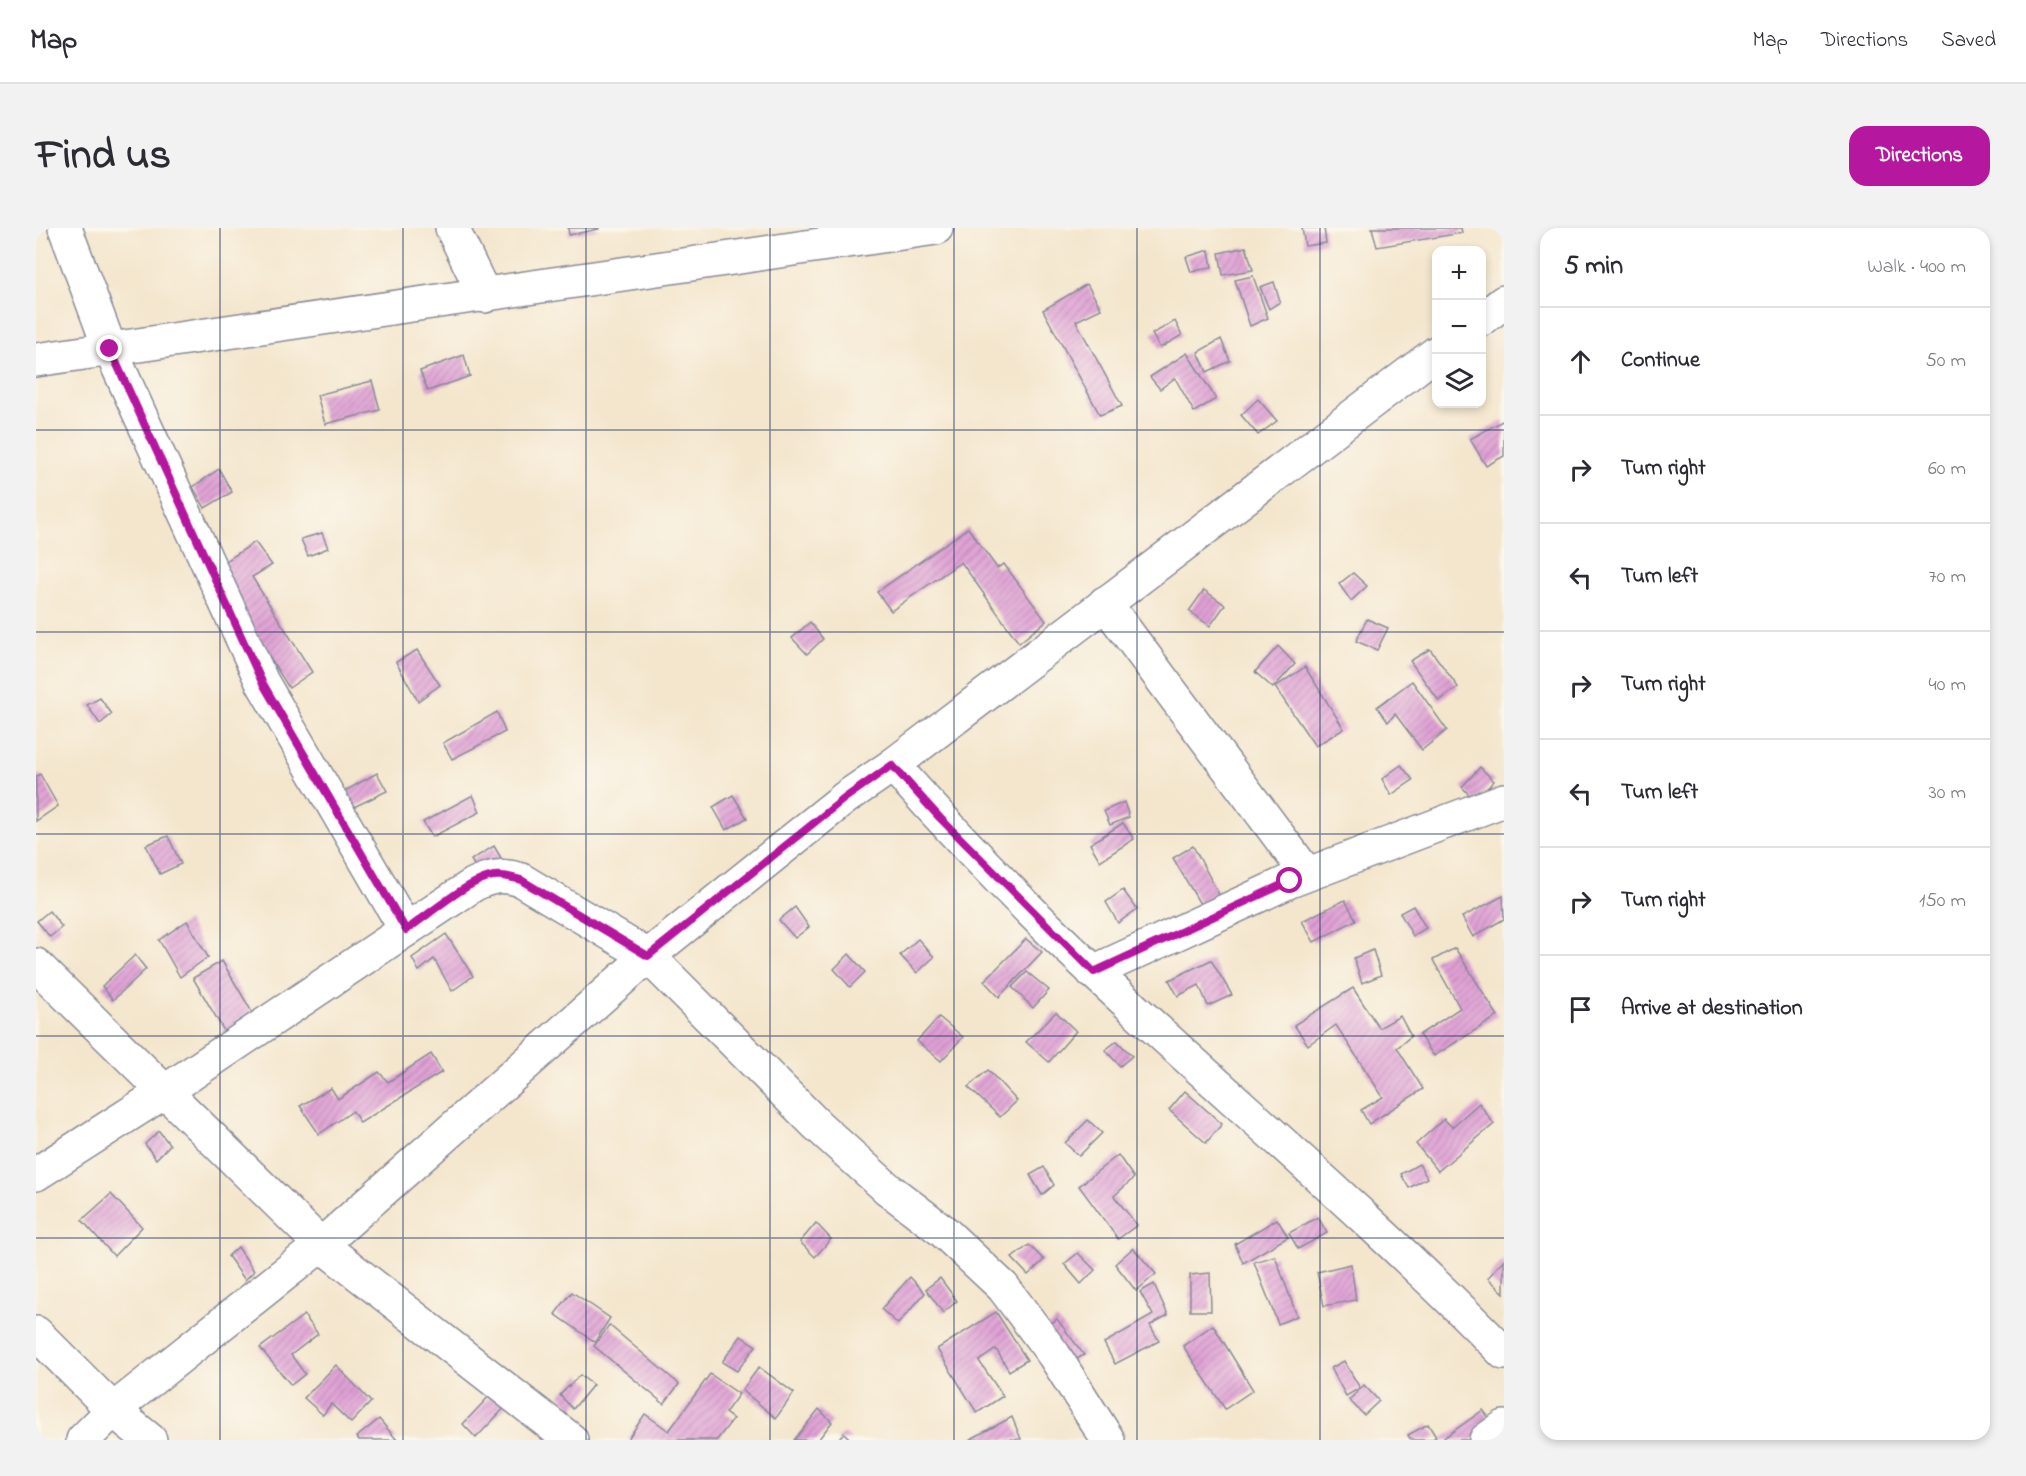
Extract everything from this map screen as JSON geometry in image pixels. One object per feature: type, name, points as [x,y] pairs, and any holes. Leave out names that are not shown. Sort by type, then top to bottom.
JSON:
[{"type":"main road","points":[[65,228],[110,349],[262,682],[406,930]]},
{"type":"main road","points":[[452,228],[485,296]]},
{"type":"main road","points":[[36,360],[485,296],[832,236],[936,228]]},
{"type":"main road","points":[[1486,316],[1504,302]]},
{"type":"main road","points":[[83,1440],[113,1410],[321,1245],[648,956],[845,798],[892,765],[1436,354]]},
{"type":"main road","points":[[1105,603],[1307,874]]},
{"type":"main road","points":[[892,765],[940,818],[1094,972],[1424,1271],[1504,1353]]},
{"type":"main road","points":[[1094,972],[1307,874],[1504,800]]},
{"type":"main road","points":[[36,1174],[164,1092],[473,885],[489,877],[504,875],[521,880],[648,956],[817,1125],[888,1189],[943,1231],[1003,1287],[1054,1355],[1108,1440]]},
{"type":"main road","points":[[36,965],[321,1245],[571,1440]]},
{"type":"main road","points":[[36,1333],[113,1410],[150,1440]]},
{"type":"main road","points":[[1486,1440],[1504,1427]]},
{"type":"building","points":[[568,228],[599,228],[599,229],[569,235]]},
{"type":"building","points":[[1302,228],[1324,228],[1326,243],[1305,246]]},
{"type":"building","points":[[1372,228],[1461,228],[1462,233],[1377,247]]},
{"type":"building","points":[[1246,247],[1253,270],[1223,275],[1219,253]]},
{"type":"building","points":[[1209,250],[1212,267],[1191,272],[1186,257]]},
{"type":"building","points":[[1253,276],[1268,318],[1250,326],[1235,280]]},
{"type":"building","points":[[1274,282],[1280,302],[1269,309],[1260,287]]},
{"type":"building","points":[[1087,284],[1101,309],[1076,321],[1122,406],[1100,415],[1043,310]]},
{"type":"building","points":[[1175,321],[1182,335],[1160,348],[1152,334]]},
{"type":"building","points":[[1221,339],[1230,361],[1207,372],[1198,352]]},
{"type":"building","points":[[1187,353],[1216,399],[1194,412],[1175,378],[1160,389],[1150,377]]},
{"type":"building","points":[[464,355],[470,376],[428,391],[420,371]]},
{"type":"building","points":[[372,381],[380,410],[325,424],[317,395]]},
{"type":"building","points":[[1258,399],[1277,421],[1258,435],[1241,415]]},
{"type":"building","points":[[1504,420],[1504,456],[1486,466],[1470,439]]},
{"type":"building","points":[[219,469],[232,492],[205,508],[193,487]]},
{"type":"building","points":[[968,528],[997,568],[1004,564],[1046,621],[1019,643],[961,562],[891,611],[877,592]]},
{"type":"building","points":[[322,533],[328,548],[308,556],[301,539]]},
{"type":"building","points":[[255,542],[272,565],[252,577],[312,672],[289,688],[214,569]]},
{"type":"building","points":[[1353,573],[1367,586],[1351,601],[1339,584]]},
{"type":"building","points":[[1204,590],[1225,605],[1210,626],[1189,611]]},
{"type":"building","points":[[1367,619],[1388,628],[1377,650],[1356,641]]},
{"type":"building","points":[[810,622],[823,639],[807,654],[792,638]]},
{"type":"building","points":[[1278,646],[1295,664],[1273,688],[1255,672]]},
{"type":"building","points":[[1430,649],[1458,687],[1439,701],[1410,661]]},
{"type":"building","points":[[417,650],[440,685],[418,701],[396,662]]},
{"type":"building","points":[[1305,667],[1344,729],[1315,746],[1275,687]]},
{"type":"building","points":[[1412,681],[1447,730],[1422,750],[1395,714],[1388,722],[1377,707]]},
{"type":"building","points":[[100,698],[112,714],[100,724],[87,705]]},
{"type":"building","points":[[497,712],[505,732],[452,759],[443,743]]},
{"type":"building","points":[[1401,765],[1413,780],[1391,795],[1382,779]]},
{"type":"building","points":[[1480,767],[1494,781],[1475,801],[1462,787]]},
{"type":"building","points":[[377,773],[387,791],[354,807],[345,791]]},
{"type":"building","points":[[40,774],[58,806],[36,821],[36,777]]},
{"type":"building","points":[[473,795],[480,812],[432,837],[423,822]]},
{"type":"building","points":[[733,795],[747,818],[726,830],[713,807]]},
{"type":"building","points":[[1124,802],[1129,817],[1110,825],[1104,811]]},
{"type":"building","points":[[1123,823],[1134,839],[1100,861],[1090,844]]},
{"type":"building","points":[[168,836],[181,864],[160,874],[146,845]]},
{"type":"building","points":[[494,846],[505,865],[482,878],[471,860]]},
{"type":"building","points":[[1193,846],[1225,906],[1207,916],[1173,858]]},
{"type":"building","points":[[1123,890],[1137,909],[1118,923],[1106,902]]},
{"type":"building","points":[[1503,896],[1504,919],[1473,937],[1462,917]]},
{"type":"building","points":[[1345,900],[1356,920],[1314,942],[1302,921]]},
{"type":"building","points":[[1413,906],[1426,928],[1413,936],[1400,913]]},
{"type":"building","points":[[795,907],[809,927],[795,938],[779,920]]},
{"type":"building","points":[[49,911],[62,927],[50,937],[37,921]]},
{"type":"building","points":[[187,921],[208,957],[180,977],[159,940]]},
{"type":"building","points":[[446,934],[473,976],[452,991],[434,959],[419,971],[412,958]]},
{"type":"building","points":[[918,939],[934,957],[917,973],[900,955]]},
{"type":"building","points":[[1026,939],[1042,952],[999,997],[984,981]]},
{"type":"building","points":[[1455,948],[1498,1016],[1434,1056],[1419,1035],[1460,1008],[1433,960]]},
{"type":"building","points":[[1373,950],[1381,975],[1362,983],[1354,958]]},
{"type":"building","points":[[849,954],[865,972],[850,987],[834,969]]},
{"type":"building","points":[[135,955],[146,969],[113,1000],[102,986]]},
{"type":"building","points":[[1211,960],[1232,995],[1208,1006],[1199,985],[1178,996],[1169,980]]},
{"type":"building","points":[[222,961],[259,1024],[230,1041],[193,978]]},
{"type":"building","points":[[1027,972],[1049,990],[1033,1008],[1012,987]]},
{"type":"building","points":[[1353,988],[1379,1028],[1400,1016],[1411,1036],[1397,1048],[1423,1089],[1369,1124],[1361,1110],[1383,1097],[1336,1025],[1308,1045],[1294,1025]]},
{"type":"building","points":[[1056,1012],[1076,1031],[1049,1062],[1026,1042]]},
{"type":"building","points":[[939,1017],[963,1037],[941,1061],[917,1041]]},
{"type":"building","points":[[1117,1041],[1132,1056],[1120,1066],[1105,1050]]},
{"type":"building","points":[[431,1054],[442,1072],[360,1123],[353,1111],[319,1134],[300,1106],[331,1088],[338,1099],[379,1072],[388,1082]]},
{"type":"building","points":[[988,1070],[1017,1101],[1000,1117],[968,1087]]},
{"type":"building","points":[[1185,1091],[1222,1124],[1206,1143],[1169,1110]]},
{"type":"building","points":[[1479,1103],[1494,1124],[1438,1171],[1416,1144],[1444,1119],[1452,1127]]},
{"type":"building","points":[[1088,1120],[1102,1133],[1079,1156],[1065,1143]]},
{"type":"building","points":[[159,1131],[170,1145],[156,1159],[145,1144]]},
{"type":"building","points":[[1118,1155],[1134,1178],[1114,1196],[1137,1225],[1118,1239],[1079,1186]]},
{"type":"building","points":[[1419,1164],[1427,1178],[1409,1188],[1401,1174]]},
{"type":"building","points":[[1044,1167],[1054,1185],[1042,1195],[1030,1175]]},
{"type":"building","points":[[111,1194],[142,1227],[114,1256],[82,1220]]},
{"type":"building","points":[[1318,1217],[1327,1233],[1298,1249],[1289,1233]]},
{"type":"building","points":[[1277,1219],[1288,1237],[1243,1263],[1235,1244]]},
{"type":"building","points":[[816,1223],[831,1239],[815,1257],[800,1242]]},
{"type":"building","points":[[1029,1245],[1044,1260],[1028,1275],[1012,1258]]},
{"type":"building","points":[[238,1247],[254,1271],[245,1280],[228,1256]]},
{"type":"building","points":[[1133,1248],[1156,1274],[1136,1291],[1115,1264]]},
{"type":"building","points":[[1078,1253],[1095,1270],[1081,1284],[1064,1264]]},
{"type":"building","points":[[1275,1256],[1297,1316],[1278,1324],[1254,1262]]},
{"type":"building","points":[[1504,1259],[1504,1293],[1488,1278]]},
{"type":"building","points":[[1351,1264],[1356,1300],[1324,1306],[1317,1272]]},
{"type":"building","points":[[1210,1273],[1211,1311],[1190,1311],[1190,1275]]},
{"type":"building","points":[[910,1277],[925,1293],[898,1324],[881,1309]]},
{"type":"building","points":[[940,1278],[957,1301],[943,1313],[926,1289]]},
{"type":"building","points":[[1154,1284],[1168,1315],[1150,1325],[1159,1341],[1115,1364],[1104,1343],[1153,1315],[1140,1292]]},
{"type":"building","points":[[572,1292],[610,1318],[595,1342],[555,1314]]},
{"type":"building","points":[[996,1312],[1027,1360],[1009,1371],[996,1349],[979,1361],[1003,1396],[977,1413],[937,1349]]},
{"type":"building","points":[[304,1315],[318,1334],[291,1355],[305,1374],[291,1385],[260,1348]]},
{"type":"building","points":[[1057,1319],[1084,1355],[1066,1365],[1040,1332]]},
{"type":"building","points":[[609,1325],[679,1384],[664,1404],[594,1346]]},
{"type":"building","points":[[1213,1325],[1253,1390],[1225,1409],[1183,1346]]},
{"type":"building","points":[[741,1336],[756,1346],[737,1371],[722,1362]]},
{"type":"building","points":[[1344,1361],[1360,1388],[1346,1396],[1331,1368]]},
{"type":"building","points":[[336,1365],[371,1402],[351,1423],[331,1404],[323,1415],[304,1398]]},
{"type":"building","points":[[759,1367],[794,1393],[776,1418],[742,1390]]},
{"type":"building","points":[[710,1374],[739,1394],[725,1413],[733,1419],[717,1440],[627,1440],[645,1414],[669,1431]]},
{"type":"building","points":[[580,1375],[593,1385],[573,1409],[560,1395]]},
{"type":"building","points":[[1364,1385],[1379,1401],[1364,1415],[1349,1400]]},
{"type":"building","points":[[494,1391],[508,1404],[476,1438],[463,1424]]},
{"type":"building","points":[[819,1409],[832,1422],[818,1440],[794,1440]]},
{"type":"building","points":[[1483,1410],[1495,1425],[1471,1440],[1441,1440]]},
{"type":"building","points":[[1012,1417],[1021,1439],[969,1440]]},
{"type":"building","points":[[379,1419],[397,1440],[359,1440],[357,1437]]},
{"type":"building","points":[[1428,1424],[1436,1437],[1431,1440],[1411,1440],[1408,1435]]},
{"type":"building","points":[[844,1433],[851,1440],[837,1440]]},
{"type":"route","points":[[110,349],[262,682],[406,930],[473,885],[489,877],[504,875],[521,880],[648,956],[845,798],[892,765],[940,818],[1094,972],[1290,881]]}]
